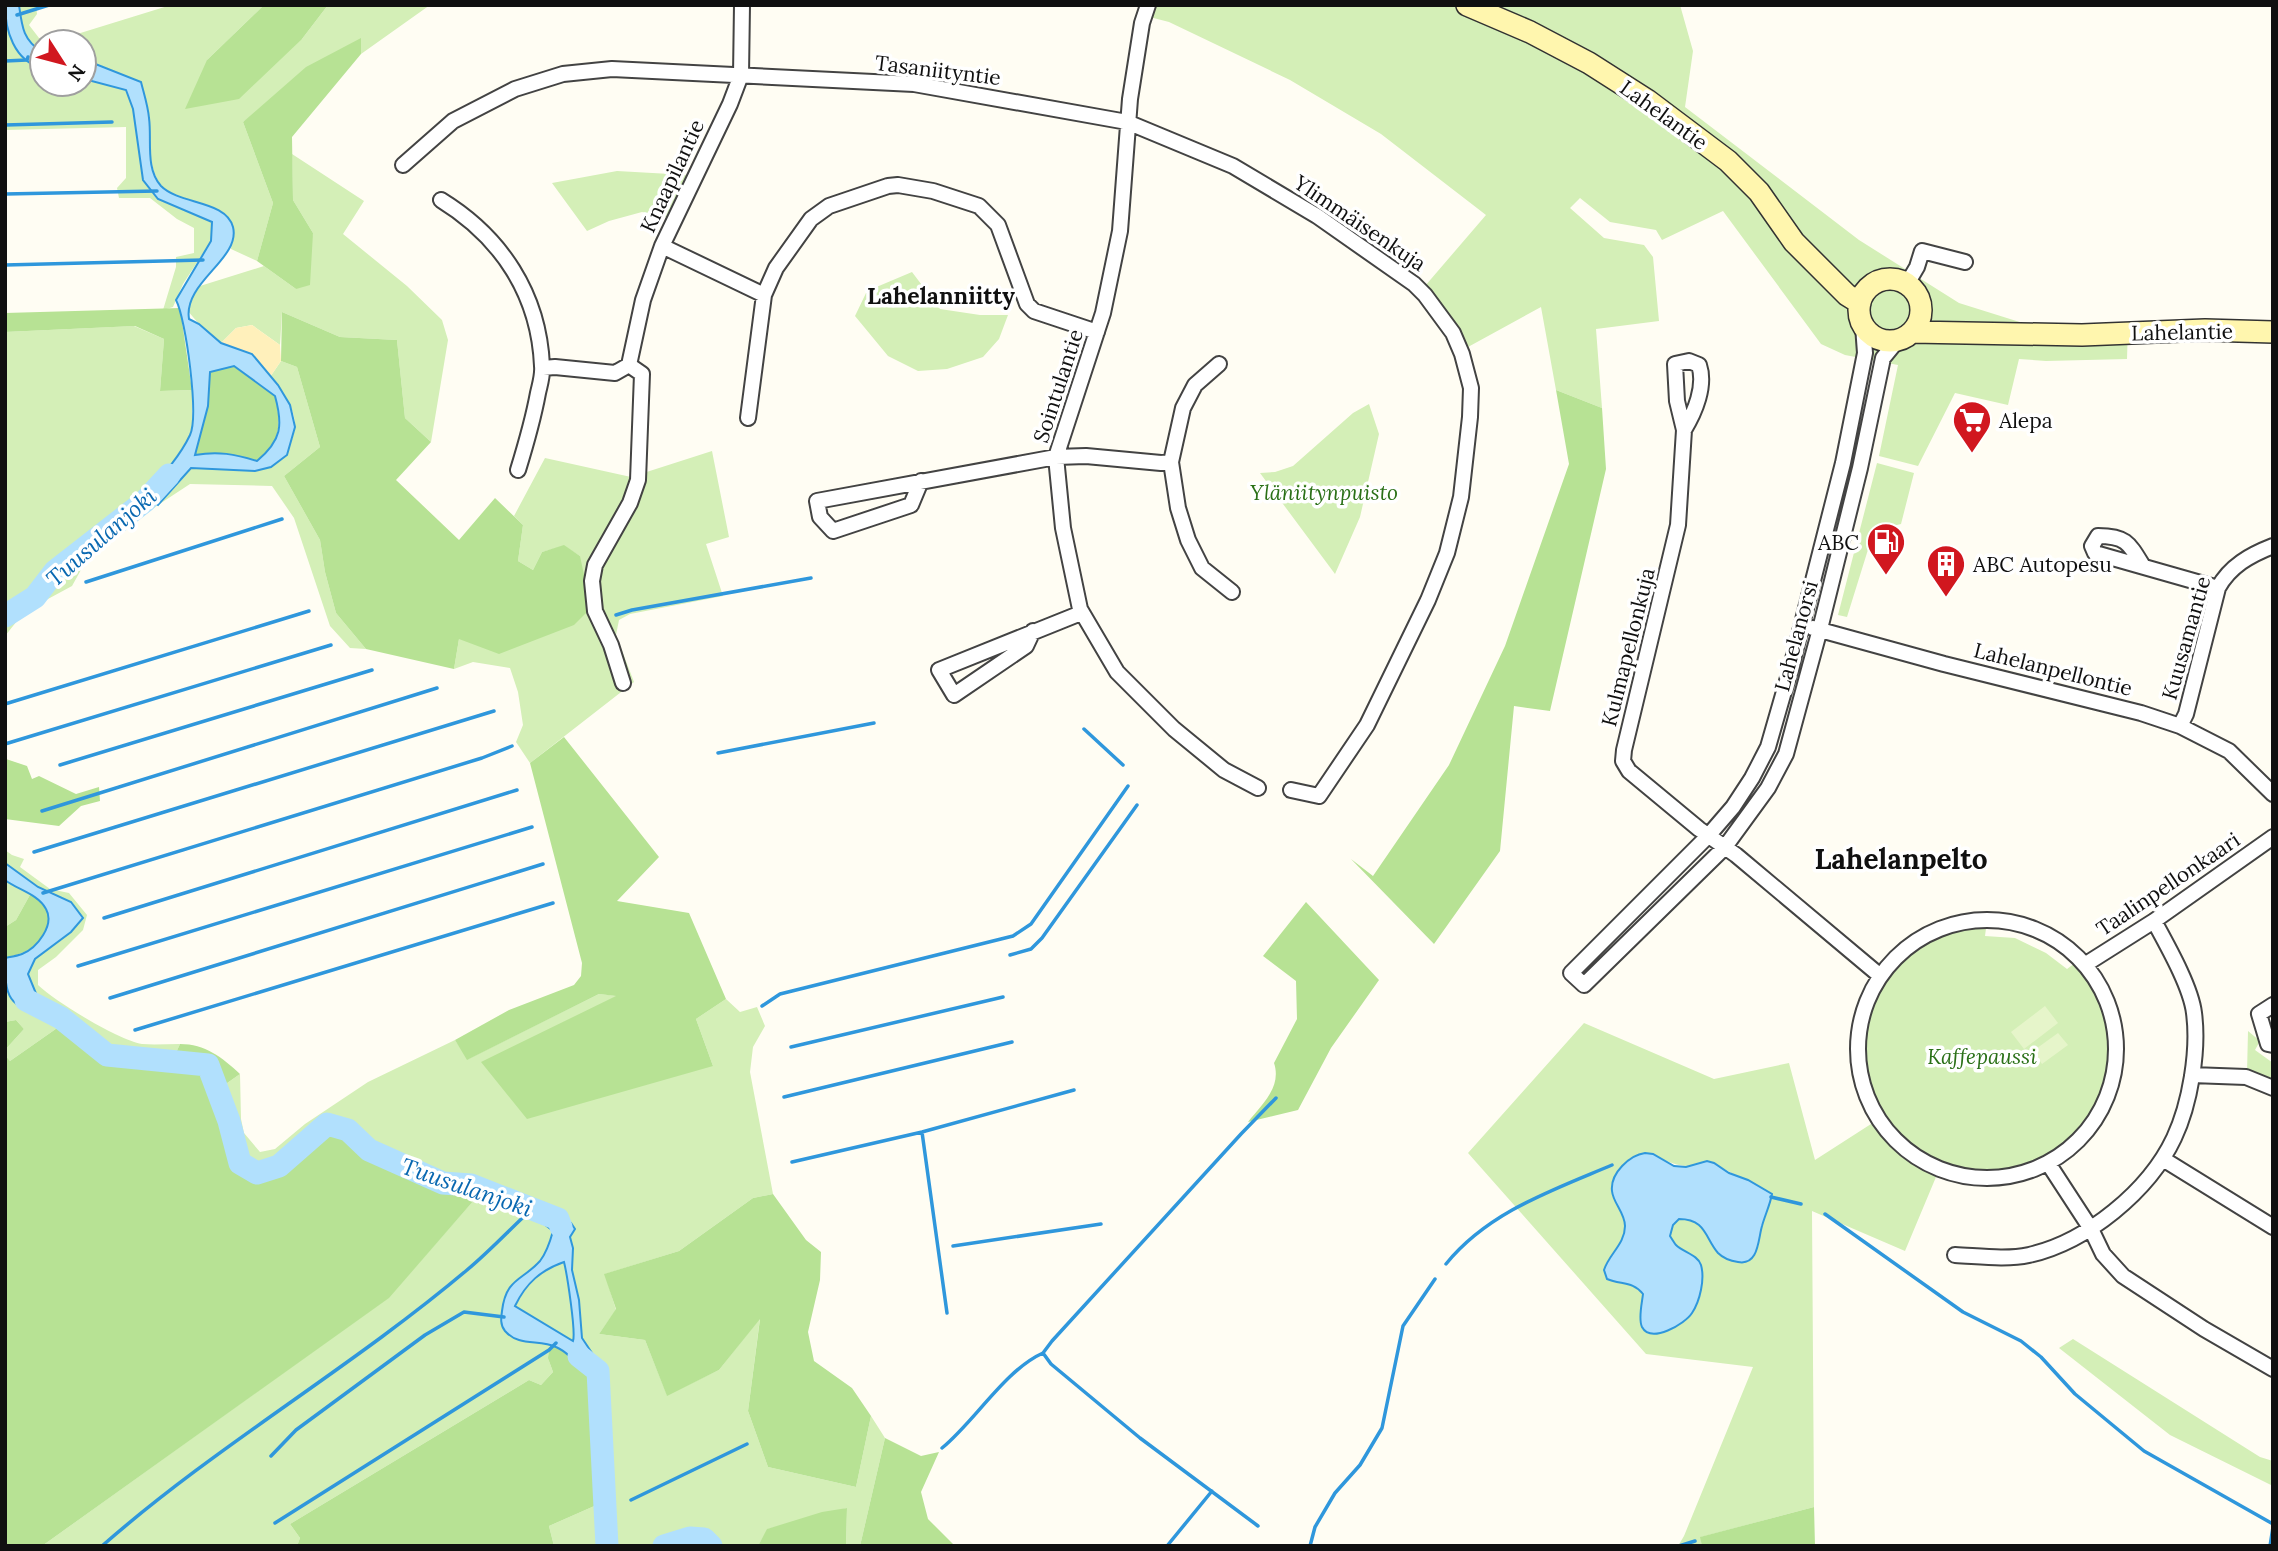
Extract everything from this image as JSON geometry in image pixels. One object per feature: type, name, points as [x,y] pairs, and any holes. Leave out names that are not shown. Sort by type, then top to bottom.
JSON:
[{"type":"main road","name":"Lahelantie","points":[[1467,5],[1530,32],[1589,63],[1647,100],[1728,161],[1759,192],[1794,242],[1847,295],[1864,295]]},
{"type":"main road","points":[[1863,326],[1860,318],[1864,295],[1885,279],[1894,279],[1907,284],[1920,300],[1920,317],[1904,336]]},
{"type":"main road","name":"Lahelantie","points":[[1921,309],[1966,332]]},
{"type":"main road","name":"Lahelantie","points":[[1863,326],[1879,339],[1966,332],[2082,335],[2205,330],[2273,332]]},
{"type":"street","name":"Knaapilantie","points":[[629,365],[643,300],[662,246],[730,104],[741,75],[742,5]]},
{"type":"street","name":"Sointulantie","points":[[1148,5],[1142,23],[1127,122],[1120,231],[1097,332],[1056,457],[1063,528],[1082,612],[1117,672],[1174,729],[1224,770],[1258,788]]},
{"type":"street","name":"Tasaniityntie","points":[[403,165],[453,121],[515,89],[563,74],[612,69],[914,83],[1127,122]]},
{"type":"street","name":"Ylimmäisenkuja","points":[[1127,122],[1233,166],[1317,216],[1414,284],[1453,333],[1471,388],[1471,417],[1461,498],[1447,553],[1428,600],[1367,724],[1320,796],[1291,790]]},
{"type":"street","points":[[748,418],[764,295],[776,268],[811,219],[829,206],[888,186],[933,191],[979,206],[998,225],[1027,304],[1034,311],[1097,332]]},
{"type":"street","points":[[440,200],[459,211],[492,240],[520,280],[537,328],[543,368],[532,428],[518,470]]},
{"type":"street","points":[[662,246],[764,295]]},
{"type":"street","points":[[1907,284],[1917,268],[1922,251],[1965,262]]},
{"type":"street","name":"Lahelanorsi","points":[[1863,326],[1865,353],[1843,463],[1768,747],[1752,778],[1708,836],[1571,973],[1584,985],[1725,848],[1768,788],[1786,754],[1860,468],[1883,358],[1904,336]]},
{"type":"street","points":[[1219,364],[1195,385],[1184,408],[1171,462],[1178,509],[1188,540],[1202,568],[1232,592]]},
{"type":"street","points":[[543,368],[615,373],[629,365],[642,374],[638,480],[630,503],[595,565],[592,581],[595,611],[611,645],[623,683]]},
{"type":"street","name":"Kulmapellonkuja","points":[[1684,430],[1678,525],[1623,761],[1629,771],[1708,836]]},
{"type":"street","points":[[921,481],[911,505],[833,531],[820,517],[817,500],[921,481],[1056,457],[1086,456],[1171,462]]},
{"type":"street","name":"Kuusamantie","points":[[2180,726],[2187,709],[2218,588],[2225,574],[2249,556],[2273,546]]},
{"type":"street","points":[[2143,566],[2218,588]]},
{"type":"street","points":[[1032,631],[1026,646],[954,695],[939,670],[1032,631],[1082,612]]},
{"type":"street","name":"Lahelanpellontie","points":[[1802,625],[2141,713],[2180,726],[2228,751],[2273,794]]},
{"type":"street","points":[[1708,836],[1878,974]]},
{"type":"street","name":"Taalinpellonkaari","points":[[2086,964],[2154,921],[2273,837]]},
{"type":"street","name":"Taalinpellonkaari","points":[[1973,919],[2018,926],[2051,940],[2086,964],[2108,1000],[2117,1031],[2116,1071],[2102,1108],[2078,1141],[2048,1163],[2006,1175],[1972,1176],[1937,1169],[1907,1151],[1882,1127],[1859,1071],[1858,1037],[1878,974],[1908,947],[1939,927],[1973,919]]},
{"type":"street","points":[[1955,1255],[2028,1255],[2060,1245],[2091,1229],[2120,1206],[2163,1159],[2175,1137],[2188,1098],[2192,1075],[2194,1011],[2178,965],[2154,921]]},
{"type":"street","points":[[2273,1005],[2259,1014],[2268,1044],[2273,1045]]},
{"type":"street","points":[[2192,1075],[2246,1077],[2273,1088]]},
{"type":"street","points":[[2163,1159],[2273,1227]]},
{"type":"street","points":[[2048,1163],[2091,1229],[2103,1254],[2123,1276],[2204,1329],[2273,1369]]},
{"type":"green space","points":[[19,5],[36,5],[37,14],[29,25],[31,28],[28,28],[28,38]]},
{"type":"green space","points":[[171,5],[264,5],[207,60],[302,39],[328,5],[430,5],[361,54],[361,39],[243,122],[273,203],[257,261],[231,249],[233,227],[194,201],[177,198],[160,185],[149,152],[150,122],[141,82],[98,65],[97,28]]},
{"type":"green space","points":[[264,5],[328,5],[302,39],[239,99],[185,109],[207,60]]},
{"type":"green space","points":[[1140,5],[1680,5],[1693,51],[1685,107],[1859,240],[1959,303],[2026,324],[2128,326],[2127,359],[2019,359],[2008,405],[1955,393],[1918,466],[1879,456],[1898,365],[1845,355],[1821,344],[1723,211],[1662,240],[1656,230],[1610,222],[1580,198],[1570,208],[1604,238],[1644,245],[1653,257],[1659,321],[1596,329],[1602,408],[1556,390],[1541,307],[1468,347],[1433,292],[1425,286],[1486,215],[1381,134],[1290,80],[1169,22],[1138,14]]},
{"type":"green space","points":[[5,17],[6,26],[28,55],[28,98],[98,98],[98,83],[126,90],[133,109],[143,180],[158,199],[212,222],[211,241],[183,284],[173,307],[163,310],[176,267],[176,257],[194,253],[194,228],[177,219],[150,198],[119,198],[117,188],[126,178],[126,127],[5,130]]},
{"type":"green space","points":[[361,38],[361,54],[292,137],[293,200],[313,233],[310,285],[296,289],[257,261],[273,203],[243,122],[306,67]]},
{"type":"green space","points":[[292,154],[364,201],[343,234],[407,286],[442,320],[448,340],[431,442],[405,418],[397,340],[340,337],[282,312],[280,345],[252,325],[236,328],[221,343],[187,310],[193,294],[200,286],[264,266],[296,289],[313,233],[293,200]]},
{"type":"green space","points":[[617,171],[688,175],[666,217],[642,212],[609,221],[587,231],[552,183]]},
{"type":"green space","points":[[912,272],[940,309],[980,315],[1008,315],[999,339],[983,357],[947,369],[918,371],[888,356],[855,316],[867,291]]},
{"type":"green space","points":[[180,308],[192,390],[160,391],[164,339],[135,326],[5,332],[5,313]]},
{"type":"green space","points":[[282,312],[340,337],[397,340],[405,418],[431,442],[396,480],[459,540],[495,498],[523,525],[518,561],[533,570],[542,552],[564,545],[580,556],[591,608],[574,625],[499,654],[459,639],[454,669],[366,649],[336,613],[320,540],[284,476],[320,447],[297,367],[281,361]]},
{"type":"green space","points":[[134,326],[164,339],[160,391],[192,390],[192,432],[172,464],[144,496],[191,468],[253,471],[287,455],[294,434],[295,420],[291,406],[270,377],[281,361],[297,367],[320,447],[284,476],[320,540],[336,613],[366,649],[350,648],[330,626],[294,518],[272,486],[190,484],[87,559],[72,586],[35,606],[17,621],[5,636],[5,332]]},
{"type":"green space","points":[[234,366],[275,395],[279,423],[275,438],[257,461],[226,454],[194,456],[205,414],[210,372]]},
{"type":"green space","points":[[1556,390],[1602,408],[1606,469],[1550,711],[1514,706],[1500,851],[1434,944],[1351,859],[1373,876],[1449,765],[1505,646],[1569,464]]},
{"type":"green space","name":"Yläniitynpuisto","points":[[1369,404],[1379,434],[1360,517],[1335,574],[1260,473],[1275,472],[1293,466],[1353,413]]},
{"type":"green space","points":[[712,451],[729,537],[706,544],[723,596],[630,614],[619,620],[616,635],[634,682],[530,763],[516,742],[523,725],[518,692],[510,668],[473,662],[454,669],[459,639],[580,556],[564,546],[542,552],[533,570],[518,561],[523,525],[514,516],[545,458],[631,477]]},
{"type":"green space","points":[[1877,463],[1914,473],[1901,524],[1885,528],[1871,540],[1847,617],[1838,615]]},
{"type":"green space","points":[[564,737],[659,857],[617,901],[689,913],[726,999],[696,1019],[713,1066],[527,1119],[481,1062],[616,996],[599,994],[467,1060],[455,1040],[509,1010],[574,985],[581,976],[582,963],[530,763]]},
{"type":"green space","points":[[5,755],[6,759],[27,766],[32,779],[39,776],[76,794],[99,787],[100,801],[81,806],[59,826],[5,819]]},
{"type":"green space","points":[[5,850],[24,859],[20,867],[50,889],[69,893],[87,915],[83,930],[56,957],[38,970],[38,985],[58,1001],[131,1041],[142,1044],[180,1044],[169,1068],[105,1063],[60,1026],[10,1061],[5,1055],[5,1050],[24,1029],[16,1020],[5,1022],[5,958],[22,954],[31,893],[16,920],[5,927]]},
{"type":"green space","points":[[31,893],[53,905],[47,926],[33,947],[5,958],[5,927],[16,920]]},
{"type":"green space","points":[[1306,902],[1379,980],[1331,1048],[1298,1110],[1248,1122],[1273,1087],[1276,1072],[1274,1063],[1297,1019],[1296,981],[1263,956]]},
{"type":"green space","name":"Kaffepaussi","points":[[1973,918],[1987,921],[1985,936],[2015,938],[2046,953],[2067,969],[2079,960],[2101,987],[2111,1011],[2116,1034],[2117,1065],[2112,1084],[2100,1111],[2081,1136],[2060,1156],[2045,1164],[1997,1175],[1949,1171],[1927,1164],[1908,1152],[1891,1135],[1877,1115],[1866,1091],[1860,1062],[1862,1023],[1878,973],[1908,947],[1935,929]]},
{"type":"green space","points":[[599,994],[618,996],[713,1066],[696,1019],[726,999],[740,1012],[757,1007],[765,1026],[753,1047],[750,1072],[773,1194],[753,1198],[679,1251],[605,1274],[616,1310],[599,1334],[645,1340],[667,1395],[719,1370],[760,1318],[748,1411],[768,1467],[856,1487],[871,1416],[885,1438],[860,1546],[846,1546],[847,1508],[768,1529],[758,1546],[703,1546],[702,1543],[698,1546],[554,1546],[549,1526],[608,1500],[548,1358],[553,1372],[541,1385],[529,1380],[290,1524],[300,1538],[297,1546],[42,1546],[388,1298],[474,1200],[382,1168],[343,1134],[313,1140],[281,1177],[262,1176],[239,1166],[213,1093],[240,1074],[244,1133],[260,1152],[275,1149],[305,1124],[368,1082],[455,1040],[468,1059]]},
{"type":"green space","points":[[2045,1006],[2058,1023],[2024,1049],[2011,1032]]},
{"type":"green space","points":[[16,1020],[24,1029],[5,1050],[5,1022]]},
{"type":"green space","points":[[1584,1023],[1714,1079],[1789,1063],[1815,1160],[1871,1124],[1900,1156],[1936,1177],[1905,1251],[1812,1211],[1814,1507],[1701,1537],[1702,1546],[1678,1546],[1753,1367],[1646,1354],[1468,1153]],"holes":[[[1653,1154],[1683,1166],[1714,1163],[1772,1194],[1761,1227],[1758,1247],[1740,1263],[1718,1253],[1698,1225],[1679,1219],[1673,1225],[1670,1236],[1676,1245],[1697,1259],[1640,1323],[1643,1295],[1633,1286],[1612,1281],[1606,1264],[1619,1246],[1625,1230],[1623,1213],[1613,1187],[1614,1180],[1630,1158]]]},
{"type":"green space","points":[[60,1026],[105,1063],[169,1068],[180,1044],[197,1046],[220,1057],[240,1074],[213,1093],[239,1166],[262,1176],[281,1177],[313,1140],[327,1129],[343,1134],[383,1168],[475,1199],[389,1298],[42,1546],[5,1546],[5,1055],[10,1061]]},
{"type":"green space","points":[[2248,1031],[2260,1041],[2255,1050],[2273,1063],[2273,1083],[2247,1073]]},
{"type":"green space","points":[[2058,1033],[2068,1045],[2042,1064],[2033,1051]]},
{"type":"green space","points":[[773,1194],[806,1240],[821,1252],[820,1280],[808,1332],[814,1361],[852,1388],[871,1416],[856,1487],[768,1467],[748,1411],[760,1319],[719,1370],[667,1396],[645,1340],[599,1334],[616,1309],[604,1274],[679,1251],[753,1198]]},
{"type":"green space","points":[[553,1332],[601,1369],[608,1500],[549,1526],[554,1546],[297,1546],[300,1538],[290,1524],[529,1380],[541,1385],[553,1372],[548,1358]]},
{"type":"green space","points":[[2073,1339],[2260,1457],[2273,1461],[2273,1486],[2170,1435],[2059,1348]]},
{"type":"green space","points":[[885,1438],[921,1456],[939,1452],[921,1492],[928,1519],[955,1546],[860,1546]]},
{"type":"green space","points":[[1814,1507],[1815,1546],[1702,1546],[1700,1537]]},
{"type":"green space","points":[[847,1508],[846,1546],[758,1546],[767,1529],[822,1512]]},
{"type":"sand","points":[[252,325],[280,345],[281,361],[270,377],[252,354],[221,343],[236,328]]},
{"type":"water","points":[[5,5],[19,5],[24,32],[28,38],[28,62],[18,52],[7,24]]},
{"type":"water","points":[[98,65],[141,82],[150,127],[151,162],[161,186],[179,197],[221,212],[229,218],[233,227],[229,250],[194,294],[189,306],[189,319],[221,343],[252,354],[278,385],[290,405],[295,427],[287,455],[271,467],[255,471],[191,468],[158,505],[144,496],[181,452],[192,425],[190,367],[184,326],[176,300],[211,241],[212,222],[158,199],[143,180],[133,109],[126,90],[98,83]],"holes":[[[234,366],[275,396],[279,415],[276,439],[257,461],[226,454],[195,455],[208,406],[210,372]]]},
{"type":"water","points":[[5,863],[38,887],[71,902],[83,918],[71,932],[35,959],[28,974],[37,996],[54,1010],[49,1015],[24,1009],[11,998],[8,991],[5,958],[28,951],[39,941],[46,929],[48,915],[38,900],[5,880]]},
{"type":"water","points":[[1645,1153],[1653,1154],[1674,1166],[1686,1167],[1707,1161],[1714,1163],[1772,1194],[1754,1256],[1745,1262],[1733,1261],[1720,1255],[1704,1230],[1695,1222],[1679,1219],[1673,1225],[1670,1236],[1701,1265],[1701,1290],[1695,1308],[1688,1317],[1675,1327],[1653,1334],[1646,1332],[1641,1324],[1643,1294],[1631,1285],[1607,1279],[1604,1270],[1620,1244],[1625,1226],[1614,1200],[1614,1178],[1627,1161]]},
{"type":"water","points":[[544,1203],[575,1229],[570,1237],[573,1248],[572,1270],[579,1300],[582,1338],[604,1371],[592,1380],[561,1350],[550,1345],[516,1339],[502,1326],[502,1311],[507,1292],[540,1261],[551,1239],[553,1231],[534,1220]],"holes":[[[564,1262],[572,1315],[573,1341],[515,1306],[529,1284],[541,1273]]]},
{"type":"waterway","points":[[17,15],[49,5]]},
{"type":"waterway","points":[[5,61],[27,60],[28,57]]},
{"type":"waterway","points":[[5,125],[112,122]]},
{"type":"waterway","points":[[5,194],[157,191]]},
{"type":"waterway","points":[[5,265],[203,260]]},
{"type":"waterway","name":"Tuusulanjoki","points":[[5,616],[35,597],[55,571],[145,501],[169,475]]},
{"type":"waterway","points":[[86,582],[282,519]]},
{"type":"waterway","points":[[616,615],[811,578]]},
{"type":"waterway","points":[[5,704],[309,611]]},
{"type":"waterway","points":[[5,744],[331,645]]},
{"type":"waterway","points":[[60,765],[372,670]]},
{"type":"waterway","points":[[42,811],[437,688]]},
{"type":"waterway","points":[[34,852],[494,711]]},
{"type":"waterway","points":[[718,753],[874,723]]},
{"type":"waterway","points":[[1084,729],[1123,765]]},
{"type":"waterway","points":[[43,893],[482,758],[512,746]]},
{"type":"waterway","points":[[762,1006],[780,994],[1013,936],[1031,924],[1128,786]]},
{"type":"waterway","points":[[104,918],[517,790]]},
{"type":"waterway","points":[[1010,955],[1031,949],[1042,938],[1137,805]]},
{"type":"waterway","points":[[78,966],[532,827]]},
{"type":"waterway","points":[[110,998],[543,864]]},
{"type":"waterway","points":[[135,1030],[553,903]]},
{"type":"waterway","points":[[791,1047],[1003,997]]},
{"type":"waterway","name":"Tuusulanjoki","points":[[26,1000],[61,1018],[107,1055],[208,1065],[229,1121],[240,1163],[257,1173],[279,1166],[327,1124],[348,1130],[369,1150],[443,1183],[471,1185],[558,1219],[561,1227]]},
{"type":"waterway","points":[[784,1097],[1012,1042]]},
{"type":"waterway","points":[[792,1162],[922,1132],[1074,1090]]},
{"type":"waterway","points":[[1258,1526],[1140,1438],[1051,1364],[1043,1353],[1276,1098]]},
{"type":"waterway","points":[[922,1132],[947,1313]]},
{"type":"waterway","points":[[1446,1264],[1481,1230],[1501,1216],[1612,1165]]},
{"type":"waterway","points":[[1771,1197],[1801,1204]]},
{"type":"waterway","points":[[102,1546],[191,1474],[423,1306],[476,1263],[533,1208]]},
{"type":"waterway","points":[[1825,1214],[1963,1312],[2021,1341],[2041,1357],[2075,1394],[2144,1451],[2273,1524]]},
{"type":"waterway","points":[[953,1246],[1101,1224]]},
{"type":"waterway","points":[[1310,1546],[1315,1527],[1335,1493],[1360,1465],[1382,1428],[1403,1326],[1435,1279]]},
{"type":"waterway","points":[[271,1456],[296,1430],[425,1335],[464,1312],[504,1317]]},
{"type":"waterway","points":[[275,1523],[549,1350],[556,1343]]},
{"type":"waterway","points":[[942,1448],[1003,1383],[1043,1353]]},
{"type":"waterway","name":"Tuusulanjoki","points":[[579,1356],[598,1371],[607,1546]]},
{"type":"waterway","points":[[631,1500],[747,1444]]},
{"type":"waterway","points":[[1167,1546],[1212,1491]]},
{"type":"waterway","points":[[2270,1546],[2273,1527]]},
{"type":"waterway","name":"Tuusulanjoki","points":[[664,1546],[690,1538],[704,1539],[711,1546]]},
{"type":"waterway","points":[[1679,1546],[1695,1541]]},
{"type":"place","name":"Alepa","points":[[1972,454]]},
{"type":"place","name":"ABC","points":[[1886,576]]},
{"type":"place","name":"ABC Autopesu","points":[[1946,598]]},
{"type":"district","name":"Lahelanniitty","points":[[941,295]]},
{"type":"district","name":"Lahelanpelto","points":[[1901,859]]}]
